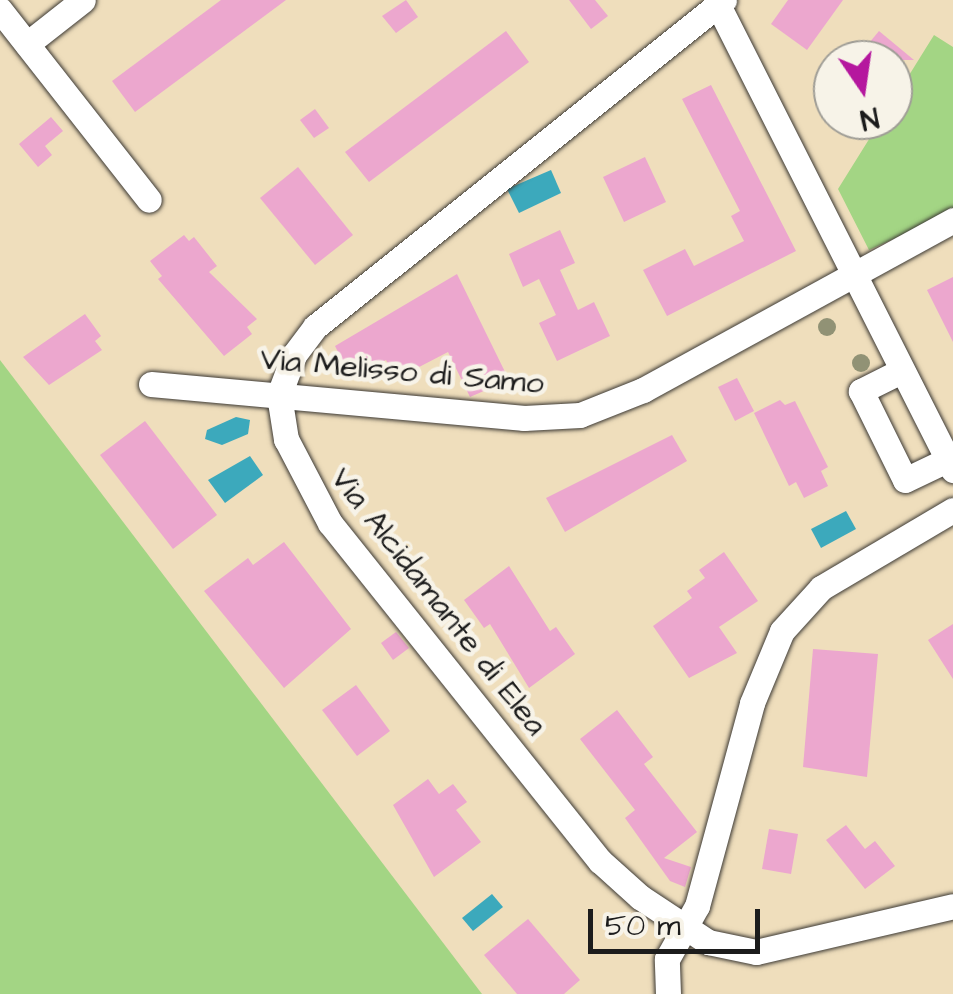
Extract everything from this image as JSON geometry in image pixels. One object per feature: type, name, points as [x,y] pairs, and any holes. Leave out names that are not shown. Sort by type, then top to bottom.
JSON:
[{"type":"street","points":[[26,44],[83,0]]},
{"type":"street","points":[[279,394],[299,346],[322,320],[722,3],[950,465],[906,480],[861,392],[902,371]]},
{"type":"street","points":[[0,10],[148,200]]},
{"type":"street","name":"Via Melisso di Samo","points":[[152,384],[524,418],[580,415],[643,390],[953,220]]},
{"type":"street","name":"Via Alcidamante di Elea","points":[[279,394],[294,460],[330,523],[600,861],[688,930],[729,949],[777,950],[953,906]]},
{"type":"street","points":[[668,994],[667,959],[688,930],[756,692],[782,631],[821,588],[953,510]]},
{"type":"green space","points":[[934,35],[953,47],[953,212],[869,250],[838,189],[869,140],[913,140],[913,69]]},
{"type":"green space","points":[[0,360],[482,994],[0,994]]},
{"type":"water","points":[[551,170],[561,193],[519,213],[507,189]]},
{"type":"water","points":[[236,417],[250,420],[248,434],[222,445],[205,439],[207,430]]},
{"type":"water","points":[[250,456],[263,475],[225,503],[208,480]]},
{"type":"water","points":[[846,511],[856,529],[821,548],[811,529]]},
{"type":"water","points":[[492,894],[503,907],[473,931],[462,918]]},
{"type":"building","points":[[221,0],[286,0],[135,112],[112,81]]},
{"type":"building","points":[[406,0],[418,17],[396,33],[382,16]]},
{"type":"building","points":[[569,0],[595,0],[608,16],[591,29]]},
{"type":"building","points":[[788,0],[843,0],[807,50],[771,24]]},
{"type":"building","points":[[506,31],[529,62],[369,182],[345,152]]},
{"type":"building","points":[[879,31],[890,40],[872,40]]},
{"type":"building","points":[[711,85],[796,251],[667,316],[643,270],[685,249],[694,266],[744,241],[731,216],[740,211],[682,99]]},
{"type":"building","points":[[315,109],[329,128],[314,138],[300,120]]},
{"type":"building","points":[[51,117],[63,131],[45,146],[52,155],[38,167],[19,144]]},
{"type":"building","points":[[645,157],[666,202],[624,222],[603,177]]},
{"type":"building","points":[[298,167],[353,235],[315,265],[260,198]]},
{"type":"building","points":[[560,230],[575,263],[560,270],[578,310],[594,302],[610,336],[557,361],[539,323],[556,315],[539,279],[523,287],[509,254]]},
{"type":"building","points":[[184,235],[189,241],[194,237],[217,266],[209,272],[257,319],[247,327],[252,334],[224,356],[158,279],[162,276],[150,261]]},
{"type":"building","points":[[457,274],[509,380],[470,397],[448,352],[396,379],[386,360],[351,378],[335,346]]},
{"type":"building","points":[[953,277],[953,342],[927,290]]},
{"type":"building","points":[[85,314],[101,336],[95,341],[102,350],[49,385],[23,357]]},
{"type":"building","points":[[737,378],[754,411],[735,421],[718,387]]},
{"type":"building","points":[[780,400],[785,405],[795,401],[828,467],[821,471],[828,486],[804,498],[796,482],[789,486],[754,413]]},
{"type":"building","points":[[145,421],[217,515],[173,549],[100,455]]},
{"type":"building","points":[[672,435],[687,461],[565,532],[546,498]]},
{"type":"building","points":[[284,542],[351,629],[284,688],[204,591],[248,558],[253,565]]},
{"type":"building","points":[[724,552],[758,601],[719,627],[737,653],[689,678],[653,626],[692,598],[687,591],[705,578],[699,570]]},
{"type":"building","points":[[509,566],[550,631],[556,627],[575,654],[529,688],[490,624],[484,628],[464,600]]},
{"type":"building","points":[[953,624],[953,679],[928,640]]},
{"type":"building","points":[[396,632],[409,648],[393,660],[381,643]]},
{"type":"building","points":[[813,649],[878,654],[867,777],[803,767]]},
{"type":"building","points":[[356,685],[390,731],[357,756],[322,710]]},
{"type":"building","points":[[617,710],[653,757],[644,764],[697,832],[664,858],[691,867],[685,887],[670,881],[625,818],[635,810],[580,739]]},
{"type":"building","points":[[428,779],[439,794],[453,784],[467,802],[456,810],[481,842],[434,877],[393,805]]},
{"type":"building","points":[[846,825],[865,849],[875,841],[895,866],[865,889],[826,840]]},
{"type":"building","points":[[769,829],[798,834],[791,874],[762,869]]},
{"type":"building","points":[[528,919],[580,980],[564,994],[517,994],[484,955]]}]
